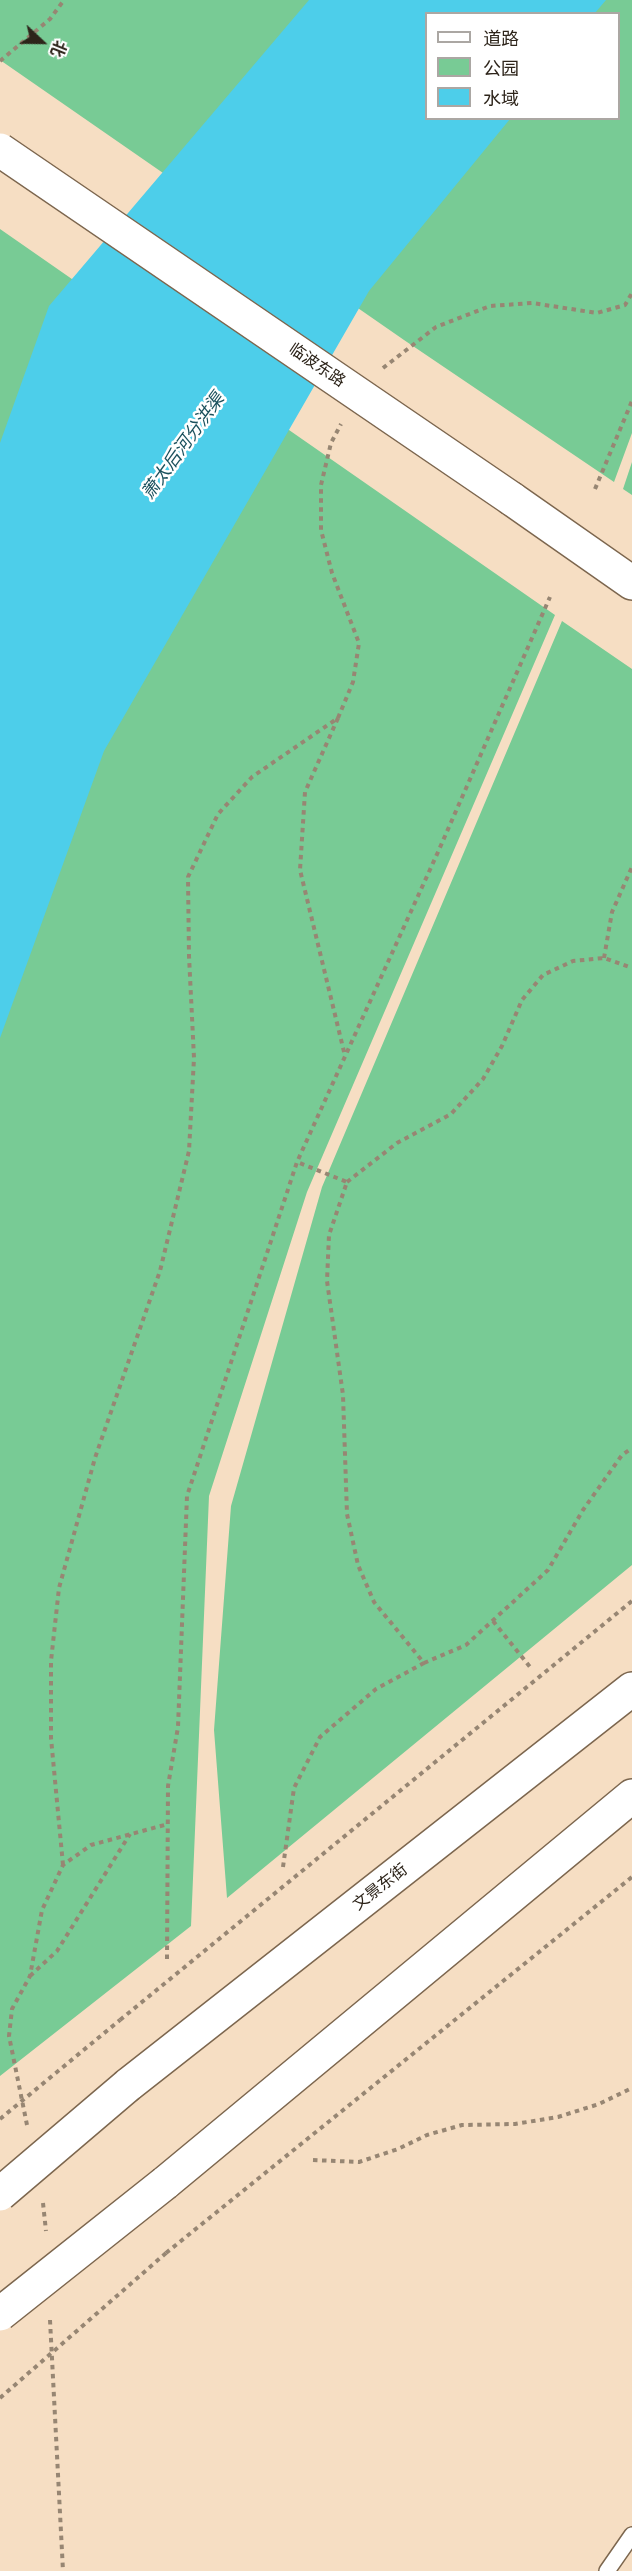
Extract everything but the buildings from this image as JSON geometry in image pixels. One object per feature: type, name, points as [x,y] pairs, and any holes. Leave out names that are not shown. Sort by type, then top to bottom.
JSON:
[{"type":"main road","name":"临波东路","points":[[0,150],[632,583]]},
{"type":"main road","name":"文景东街","points":[[0,2194],[128,2085],[632,1689]]},
{"type":"main road","points":[[0,2314],[165,2183],[632,1796]]},
{"type":"lane","points":[[607,2571],[632,2535]]},
{"type":"path","points":[[0,61],[50,19],[64,0]]},
{"type":"path","points":[[595,489],[632,400]]},
{"type":"path","points":[[166,1959],[168,1786],[178,1727],[187,1496],[297,1162],[438,852],[550,597]]},
{"type":"path","points":[[63,1865],[51,1738],[51,1660],[59,1588],[95,1458],[160,1271],[189,1151],[194,1058],[188,877],[218,814],[252,777],[338,718],[305,792],[300,870],[345,1056]]},
{"type":"path","points":[[604,958],[612,912],[632,867]]},
{"type":"path","points":[[424,1663],[374,1602],[357,1565],[347,1514],[343,1395],[327,1281],[329,1235],[347,1182],[398,1143],[451,1114],[483,1079],[502,1046],[522,1000],[543,975],[573,961],[604,958],[632,968]]},
{"type":"path","points":[[297,1162],[347,1182]]},
{"type":"path","points":[[283,1867],[294,1788],[320,1737],[376,1689],[424,1663],[466,1645],[493,1621],[548,1570],[583,1510],[622,1455],[632,1448]]},
{"type":"path","points":[[0,2119],[632,1601]]},
{"type":"path","points":[[493,1621],[530,1667]]},
{"type":"path","points":[[30,1976],[57,1951],[131,1833]]},
{"type":"path","points":[[0,2398],[166,2253],[632,1878]]},
{"type":"path","points":[[313,2160],[359,2162],[398,2149],[427,2135],[462,2125],[515,2124],[558,2117],[599,2104],[632,2088]]},
{"type":"green space","points":[[0,0],[632,0],[632,433],[614,482],[404,340],[0,60]]},
{"type":"green space","points":[[0,229],[555,615],[307,1192],[209,1496],[191,1926],[0,2076]]},
{"type":"green space","points":[[632,462],[632,495],[623,489]]},
{"type":"green space","points":[[562,621],[632,669],[632,1565],[227,1898],[214,1730],[231,1506],[322,1187]]},
{"type":"water","name":"萧太后河分洪渠","points":[[309,0],[606,0],[596,12],[425,12],[425,120],[509,120],[369,291],[104,751],[0,1038],[0,443],[49,306]]}]
